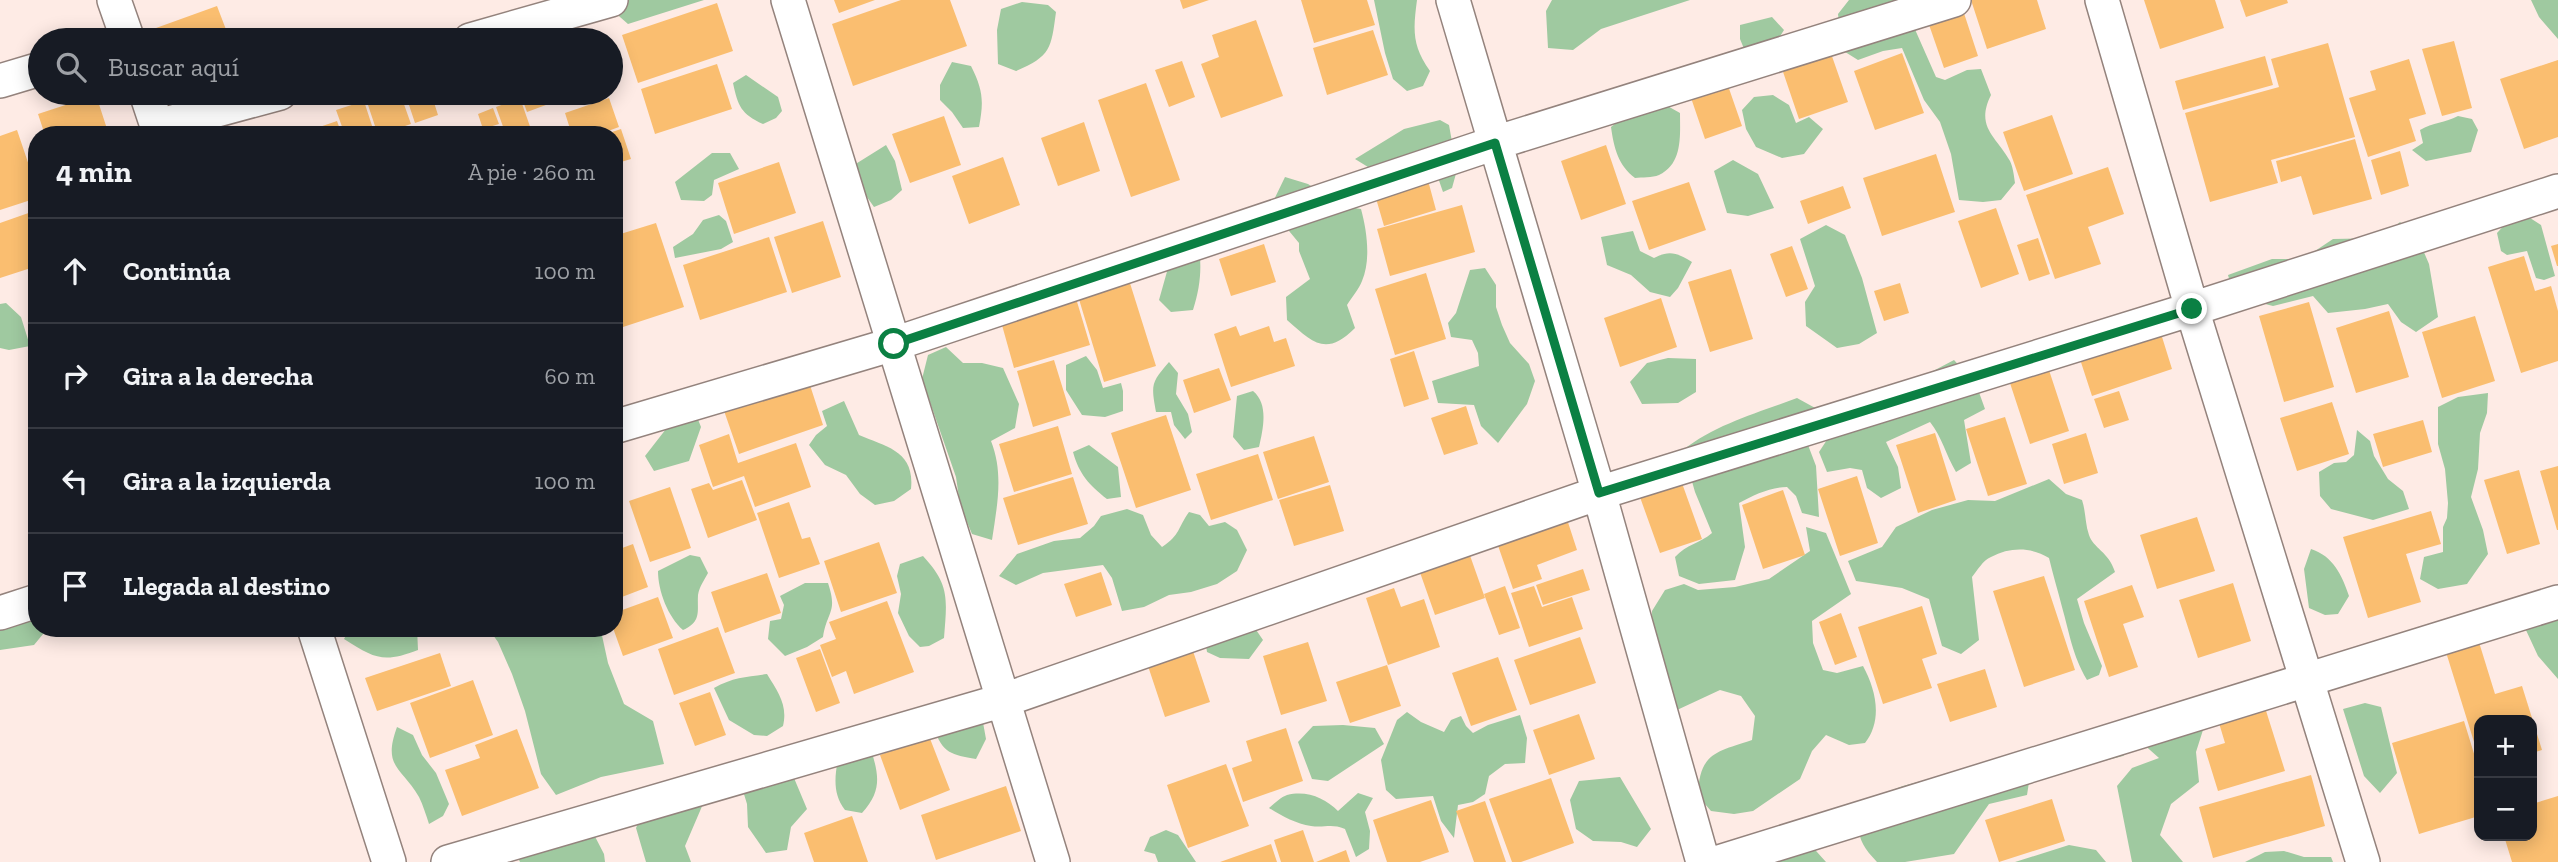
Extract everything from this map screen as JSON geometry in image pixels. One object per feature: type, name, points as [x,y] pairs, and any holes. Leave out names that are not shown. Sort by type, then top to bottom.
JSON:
[{"type":"street","points":[[114,0],[124,28]]},
{"type":"street","points":[[500,28],[551,8],[611,0]]},
{"type":"street","points":[[788,0],[1053,862]]},
{"type":"street","points":[[1452,0],[1599,493],[1703,862]]},
{"type":"street","points":[[623,424],[894,344],[1495,143],[1954,0]]},
{"type":"street","points":[[2102,0],[2192,309],[2363,862]]},
{"type":"street","points":[[0,81],[28,73]]},
{"type":"street","points":[[150,105],[157,126]]},
{"type":"street","points":[[175,126],[242,105]]},
{"type":"street","points":[[448,862],[1004,700],[1599,493],[2192,309],[2558,191]]},
{"type":"street","points":[[1719,862],[2558,602]]},
{"type":"street","points":[[0,612],[28,604]]},
{"type":"street","points":[[317,637],[389,862]]},
{"type":"green space","points":[[612,0],[704,0],[628,24],[612,10]]},
{"type":"green space","points":[[1374,0],[1417,0],[1415,37],[1420,54],[1430,71],[1423,86],[1407,91],[1393,79]]},
{"type":"green space","points":[[1552,0],[1690,0],[1601,29],[1573,50],[1548,48],[1546,11]]},
{"type":"green space","points":[[1849,0],[1902,0],[1936,77],[1945,80],[1967,70],[1981,69],[1991,95],[1985,115],[1986,123],[2013,169],[2015,183],[2001,200],[1959,200],[1951,154],[1940,122],[1924,100],[1902,48],[1883,51],[1858,60],[1842,50],[1838,14]]},
{"type":"green space","points":[[2531,0],[2558,0],[2558,39],[2539,17]]},
{"type":"green space","points":[[1022,2],[1048,5],[1056,12],[1053,35],[1047,50],[1036,61],[1016,71],[998,64],[997,30],[1001,9]]},
{"type":"green space","points":[[1772,17],[1784,30],[1774,46],[1747,56],[1740,39],[1740,25]]},
{"type":"green space","points":[[952,62],[971,66],[975,74],[981,96],[979,127],[963,128],[940,100],[940,85]]},
{"type":"green space","points":[[746,75],[778,97],[782,111],[776,118],[763,124],[750,117],[742,108],[733,83]]},
{"type":"green space","points":[[1773,95],[1789,105],[1796,123],[1809,117],[1823,129],[1804,154],[1782,158],[1756,147],[1746,129],[1742,110],[1754,97]]},
{"type":"green space","points":[[1655,99],[1680,113],[1676,156],[1667,170],[1656,176],[1635,178],[1624,168],[1618,156],[1611,127],[1630,112]]},
{"type":"green space","points":[[2458,116],[2472,119],[2478,130],[2471,152],[2426,161],[2412,150],[2423,143],[2420,130]]},
{"type":"green space","points":[[1440,120],[1449,125],[1457,170],[1452,188],[1443,192],[1428,149],[1368,167],[1355,159],[1404,129]]},
{"type":"green space","points":[[886,145],[895,161],[902,190],[891,200],[874,207],[860,187],[854,165]]},
{"type":"green space","points":[[712,153],[730,153],[739,169],[714,180],[712,195],[704,201],[681,200],[675,182]]},
{"type":"green space","points":[[1733,160],[1758,174],[1774,208],[1748,216],[1727,213],[1714,171]]},
{"type":"green space","points":[[1285,177],[1308,184],[1342,206],[1361,209],[1366,236],[1365,273],[1347,305],[1355,328],[1336,342],[1320,344],[1287,320],[1286,297],[1310,279],[1299,251],[1299,243],[1270,208]]},
{"type":"green space","points":[[719,215],[726,221],[733,242],[721,249],[675,258],[673,247],[693,234],[703,220]]},
{"type":"green space","points":[[2527,216],[2541,225],[2555,276],[2544,280],[2536,278],[2527,251],[2507,255],[2501,251],[2497,233],[2510,219]]},
{"type":"green space","points":[[2400,222],[2417,236],[2429,264],[2438,317],[2416,332],[2401,322],[2388,304],[2328,313],[2313,296],[2273,306],[2234,296],[2228,275],[2272,259],[2303,259],[2333,239],[2382,238]]},
{"type":"green space","points":[[1826,225],[1845,235],[1862,278],[1877,333],[1859,344],[1837,348],[1806,326],[1805,302],[1815,286],[1800,239]]},
{"type":"green space","points":[[1633,231],[1640,251],[1654,258],[1673,254],[1692,262],[1670,297],[1650,292],[1631,275],[1607,265],[1601,237]]},
{"type":"green space","points":[[1199,247],[1200,279],[1193,310],[1171,312],[1159,300],[1168,268]]},
{"type":"green space","points":[[1485,268],[1496,285],[1496,307],[1502,325],[1510,343],[1529,364],[1535,381],[1527,404],[1498,443],[1481,426],[1474,405],[1438,403],[1432,381],[1479,366],[1478,353],[1472,340],[1451,337],[1448,323],[1456,313],[1470,270]]},
{"type":"green space","points":[[6,303],[21,317],[28,346],[9,350],[0,348],[0,304]]},
{"type":"green space","points":[[946,347],[963,363],[982,363],[1003,368],[1019,404],[1015,428],[991,441],[998,478],[992,540],[972,534],[960,505],[956,477],[922,379],[928,355]]},
{"type":"green space","points":[[1086,356],[1097,370],[1103,388],[1121,383],[1123,411],[1105,417],[1082,415],[1066,390],[1066,365]]},
{"type":"green space","points":[[1668,358],[1696,359],[1696,392],[1678,403],[1642,404],[1630,382],[1647,363]]},
{"type":"green space","points":[[1954,360],[1976,384],[1985,409],[1964,420],[1971,463],[1956,472],[1930,422],[1886,442],[1898,467],[1901,488],[1881,498],[1867,488],[1862,470],[1850,468],[1827,472],[1819,452],[1840,420]]},
{"type":"green space","points":[[1169,362],[1178,373],[1176,394],[1188,414],[1192,432],[1185,439],[1174,425],[1171,412],[1156,412],[1154,384]]},
{"type":"green space","points":[[1253,391],[1263,410],[1262,432],[1259,447],[1244,450],[1233,437],[1237,396]]},
{"type":"green space","points":[[2488,393],[2487,413],[2480,433],[2478,469],[2471,497],[2488,554],[2467,584],[2438,589],[2420,579],[2424,557],[2443,552],[2443,527],[2447,518],[2445,469],[2438,444],[2438,407],[2458,397]]},
{"type":"green space","points":[[1797,398],[1817,409],[1808,445],[1816,466],[1819,517],[1802,513],[1796,496],[1787,487],[1756,494],[1739,503],[1745,547],[1735,580],[1699,584],[1679,576],[1675,557],[1712,533],[1695,492],[1683,450],[1723,426]]},
{"type":"green space","points":[[844,401],[859,435],[897,452],[908,466],[911,489],[894,501],[875,505],[860,494],[846,475],[825,465],[809,445],[827,426],[822,411]]},
{"type":"green space","points":[[693,407],[701,427],[689,461],[654,471],[645,456],[673,420]]},
{"type":"green space","points":[[2357,430],[2370,441],[2374,456],[2388,479],[2403,491],[2409,509],[2373,520],[2331,509],[2320,496],[2319,472],[2334,463],[2346,462],[2354,455]]},
{"type":"green space","points":[[1089,445],[1118,467],[1121,497],[1107,499],[1082,473],[1073,452]]},
{"type":"green space","points":[[2049,479],[2066,494],[2082,500],[2091,540],[2109,560],[2115,572],[2077,599],[2102,666],[2099,675],[2087,680],[2082,671],[2049,558],[2042,554],[2028,550],[2006,551],[1988,558],[1980,566],[1972,577],[1979,640],[1961,654],[1942,646],[1929,599],[1902,588],[1856,581],[1848,561],[1882,547],[1896,527],[1932,510],[1968,500],[1995,501]]},
{"type":"green space","points":[[1127,509],[1143,515],[1151,535],[1162,547],[1176,535],[1189,512],[1200,515],[1209,526],[1225,522],[1237,530],[1247,550],[1237,571],[1217,584],[1169,595],[1144,607],[1122,611],[1112,578],[1103,565],[1043,573],[1016,585],[999,576],[1017,554],[1054,541],[1080,538],[1101,516]]},
{"type":"green space","points":[[1806,527],[1826,533],[1851,594],[1812,621],[1813,643],[1823,670],[1837,673],[1863,666],[1876,705],[1871,734],[1865,743],[1849,745],[1826,735],[1812,751],[1800,779],[1753,811],[1734,814],[1711,811],[1698,796],[1702,771],[1712,756],[1752,740],[1755,716],[1741,696],[1720,690],[1677,710],[1653,652],[1652,611],[1665,590],[1684,584],[1698,590],[1735,587],[1769,579],[1810,551]]},
{"type":"green space","points":[[2311,549],[2331,561],[2343,581],[2349,596],[2338,614],[2325,615],[2309,608],[2304,569]]},
{"type":"green space","points":[[690,555],[700,557],[708,573],[699,592],[696,619],[683,630],[665,603],[658,571]]},
{"type":"green space","points":[[923,556],[942,584],[946,613],[944,638],[929,646],[920,647],[909,636],[898,613],[901,594],[897,576],[900,564]]},
{"type":"green space","points":[[805,583],[828,583],[832,600],[831,612],[823,637],[785,656],[768,639],[770,621],[781,619],[784,605],[780,596]]},
{"type":"green space","points":[[2558,601],[2558,679],[2538,656],[2525,628]]},
{"type":"green space","points":[[28,610],[28,637],[41,637],[34,645],[0,650],[0,621]]},
{"type":"green space","points":[[1250,621],[1263,640],[1249,659],[1220,658],[1207,652],[1204,632]]},
{"type":"green space","points":[[417,637],[418,650],[396,657],[380,657],[344,639]]},
{"type":"green space","points":[[494,637],[602,637],[608,663],[624,704],[653,721],[664,764],[601,777],[556,795],[541,774],[525,711]]},
{"type":"green space","points":[[767,674],[783,705],[783,726],[767,736],[754,735],[729,720],[714,688],[734,680]]},
{"type":"green space","points":[[2365,703],[2381,707],[2397,773],[2380,793],[2364,776],[2343,709]]},
{"type":"green space","points":[[1407,712],[1421,722],[1444,732],[1451,720],[1461,716],[1473,733],[1488,725],[1520,715],[1527,738],[1525,763],[1505,764],[1489,776],[1485,794],[1473,802],[1458,805],[1454,838],[1441,821],[1433,796],[1396,799],[1386,790],[1381,760],[1397,720]]},
{"type":"green space","points":[[982,717],[986,739],[976,759],[960,756],[944,748],[934,728]]},
{"type":"green space","points":[[2191,718],[2203,730],[2196,752],[2199,782],[2171,804],[2160,835],[2183,862],[2132,862],[2117,786],[2132,768],[2159,758],[2141,742],[2123,756],[2092,764],[2093,733]]},
{"type":"green space","points":[[1313,726],[1375,728],[1384,744],[1328,781],[1312,779],[1298,742]]},
{"type":"green space","points":[[397,727],[413,735],[422,755],[436,773],[449,804],[443,816],[429,824],[419,797],[393,759],[393,741]]},
{"type":"green space","points":[[869,742],[877,779],[874,795],[862,813],[845,810],[840,803],[836,787],[841,746]]},
{"type":"green space","points":[[1998,760],[2030,776],[2027,795],[1989,804],[1954,854],[1905,862],[1877,862],[1864,846],[1859,826],[1866,800],[1903,786]]},
{"type":"green space","points":[[1620,777],[1651,829],[1637,847],[1621,842],[1593,841],[1576,829],[1570,800],[1579,781]]},
{"type":"green space","points":[[794,778],[807,809],[791,827],[787,850],[766,853],[748,827],[747,804],[740,781]]},
{"type":"green space","points":[[1358,793],[1373,798],[1365,812],[1370,831],[1369,849],[1356,857],[1345,829],[1300,823],[1269,808],[1285,796],[1308,794],[1327,802],[1338,811]]},
{"type":"green space","points":[[703,804],[685,846],[691,862],[646,862],[636,828],[646,807]]},
{"type":"green space","points":[[588,823],[604,854],[605,862],[520,862],[515,852]]},
{"type":"green space","points":[[1789,829],[1808,842],[1826,862],[1760,862],[1749,846],[1760,831]]},
{"type":"green space","points":[[1166,830],[1178,835],[1196,862],[1158,862],[1155,854],[1144,851],[1150,837]]},
{"type":"green space","points":[[2069,845],[2096,850],[2106,862],[2015,862]]},
{"type":"green space","points":[[2284,851],[2304,857],[2331,857],[2333,862],[2245,862],[2265,852]]},
{"type":"building","points":[[834,0],[875,0],[839,13]]},
{"type":"building","points":[[901,0],[950,0],[967,46],[853,86],[832,24]]},
{"type":"building","points":[[1180,0],[1209,0],[1183,9]]},
{"type":"building","points":[[1301,0],[1367,0],[1375,25],[1314,43]]},
{"type":"building","points":[[1971,0],[2037,0],[2046,29],[1987,49]]},
{"type":"building","points":[[2144,0],[2215,0],[2224,28],[2160,49]]},
{"type":"building","points":[[2240,0],[2287,0],[2288,3],[2246,17]]},
{"type":"building","points":[[717,3],[733,51],[638,83],[623,35]]},
{"type":"building","points":[[1961,4],[1978,56],[1944,68],[1926,16]]},
{"type":"building","points":[[217,6],[225,28],[156,28]]},
{"type":"building","points":[[1256,20],[1283,96],[1221,118],[1201,64],[1219,57],[1212,35]]},
{"type":"building","points":[[1373,30],[1388,75],[1327,95],[1313,48]]},
{"type":"building","points":[[2454,41],[2472,108],[2442,116],[2422,49]]},
{"type":"building","points":[[1827,42],[1848,102],[1799,119],[1779,60]]},
{"type":"building","points":[[2328,43],[2355,137],[2271,160],[2278,183],[2210,202],[2185,113],[2279,87],[2271,59]]},
{"type":"building","points":[[1902,53],[1924,113],[1875,130],[1854,71]]},
{"type":"building","points":[[2265,56],[2273,85],[2183,110],[2175,81]]},
{"type":"building","points":[[2409,59],[2426,114],[2409,119],[2416,141],[2368,157],[2349,98],[2376,90],[2370,71]]},
{"type":"building","points":[[2558,60],[2558,137],[2524,149],[2500,79]]},
{"type":"building","points":[[1182,61],[1195,97],[1169,107],[1155,70]]},
{"type":"building","points":[[717,64],[732,109],[655,134],[641,89]]},
{"type":"building","points":[[1725,77],[1742,126],[1705,139],[1688,89]]},
{"type":"building","points":[[1146,83],[1180,180],[1131,197],[1098,100]]},
{"type":"building","points":[[65,105],[99,105],[106,126],[42,126],[38,114]]},
{"type":"building","points":[[352,105],[365,105],[372,126],[342,126],[336,110]]},
{"type":"building","points":[[368,105],[404,105],[411,124],[405,126],[375,126]]},
{"type":"building","points":[[409,105],[435,105],[438,115],[415,123]]},
{"type":"building","points":[[522,105],[530,126],[503,126],[496,107]]},
{"type":"building","points":[[524,105],[546,105],[527,112]]},
{"type":"building","points":[[588,105],[611,105],[619,126],[569,126],[565,113]]},
{"type":"building","points":[[493,108],[499,124],[482,126],[478,114]]},
{"type":"building","points":[[2052,115],[2073,174],[2024,191],[2003,132]]},
{"type":"building","points":[[944,116],[961,165],[910,183],[892,134]]},
{"type":"building","points":[[337,121],[339,126],[322,126]]},
{"type":"building","points":[[1084,122],[1100,171],[1058,186],[1041,138]]},
{"type":"building","points":[[17,130],[28,162],[28,201],[0,210],[0,136]]},
{"type":"building","points":[[623,135],[631,159],[623,161]]},
{"type":"building","points":[[2355,139],[2372,199],[2313,215],[2301,176],[2281,182],[2276,161]]},
{"type":"building","points":[[1606,145],[1626,204],[1581,220],[1561,161]]},
{"type":"building","points":[[2400,151],[2409,186],[2381,195],[2371,160]]},
{"type":"building","points":[[1936,154],[1955,212],[1882,236],[1863,178]]},
{"type":"building","points":[[1003,157],[1020,205],[969,224],[952,176]]},
{"type":"building","points":[[779,162],[796,213],[734,234],[718,183]]},
{"type":"building","points":[[2108,167],[2124,214],[2088,227],[2101,264],[2055,279],[2026,195]]},
{"type":"building","points":[[1426,173],[1436,210],[1384,226],[1373,188]]},
{"type":"building","points":[[1689,182],[1706,230],[1649,250],[1632,201]]},
{"type":"building","points":[[1843,186],[1851,208],[1808,224],[1800,201]]},
{"type":"building","points":[[1462,205],[1475,252],[1390,276],[1377,229]]},
{"type":"building","points":[[1996,208],[2019,274],[1981,288],[1958,221]]},
{"type":"building","points":[[28,213],[28,269],[0,278],[0,223]]},
{"type":"building","points":[[823,221],[841,277],[792,293],[774,237]]},
{"type":"building","points":[[656,223],[684,307],[623,327],[623,233]]},
{"type":"building","points":[[769,237],[787,292],[700,320],[683,265]]},
{"type":"building","points":[[2038,238],[2050,274],[2029,281],[2017,245]]},
{"type":"building","points":[[1264,244],[1276,282],[1231,296],[1219,259]]},
{"type":"building","points":[[2558,244],[2558,266],[2557,266],[2551,246]]},
{"type":"building","points":[[1792,246],[1808,289],[1786,297],[1770,254]]},
{"type":"building","points":[[2524,256],[2535,291],[2551,286],[2558,311],[2558,361],[2521,373],[2488,267]]},
{"type":"building","points":[[1731,269],[1753,339],[1710,352],[1688,282]]},
{"type":"building","points":[[1426,273],[1446,339],[1395,355],[1375,289]]},
{"type":"building","points":[[1129,280],[1156,366],[1104,382],[1078,296]]},
{"type":"building","points":[[1900,283],[1909,313],[1884,321],[1874,291]]},
{"type":"building","points":[[1075,295],[1090,345],[1014,368],[1000,318]]},
{"type":"building","points":[[1661,298],[1677,347],[1620,367],[1604,318]]},
{"type":"building","points":[[2309,302],[2334,387],[2284,402],[2259,316]]},
{"type":"building","points":[[2389,311],[2409,377],[2356,393],[2336,328]]},
{"type":"building","points":[[2475,316],[2495,381],[2442,398],[2422,332]]},
{"type":"building","points":[[2158,324],[2172,369],[2092,396],[2077,350]]},
{"type":"building","points":[[1236,326],[1240,336],[1269,326],[1274,342],[1286,338],[1295,366],[1231,387],[1214,334]]},
{"type":"building","points":[[1414,351],[1429,399],[1404,407],[1390,359]]},
{"type":"building","points":[[1054,360],[1071,415],[1033,427],[1017,371]]},
{"type":"building","points":[[2047,364],[2069,431],[2030,444],[2008,377]]},
{"type":"building","points":[[1219,368],[1231,400],[1194,413],[1183,380]]},
{"type":"building","points":[[807,376],[823,425],[739,454],[722,405]]},
{"type":"building","points":[[2119,391],[2129,420],[2104,428],[2094,399]]},
{"type":"building","points":[[2332,402],[2349,454],[2297,471],[2280,418]]},
{"type":"building","points":[[1466,406],[1478,444],[1444,455],[1431,418]]},
{"type":"building","points":[[1166,415],[1191,490],[1136,508],[1111,433]]},
{"type":"building","points":[[2005,417],[2027,484],[1988,496],[1966,429]]},
{"type":"building","points":[[2423,420],[2432,452],[2383,467],[2373,434]]},
{"type":"building","points":[[1058,426],[1072,474],[1014,492],[999,444]]},
{"type":"building","points":[[1935,433],[1956,500],[1918,513],[1896,445]]},
{"type":"building","points":[[2086,433],[2098,473],[2064,484],[2052,444]]},
{"type":"building","points":[[729,434],[738,463],[796,443],[811,487],[755,507],[744,476],[713,487],[699,445]]},
{"type":"building","points":[[1314,436],[1329,482],[1278,499],[1263,452]]},
{"type":"building","points":[[1258,454],[1273,500],[1211,520],[1196,474]]},
{"type":"building","points":[[2558,466],[2558,530],[2557,530],[2540,471]]},
{"type":"building","points":[[2519,470],[2540,544],[2507,554],[2484,480]]},
{"type":"building","points":[[1678,472],[1702,539],[1660,553],[1636,486]]},
{"type":"building","points":[[1857,476],[1878,543],[1840,556],[1818,489]]},
{"type":"building","points":[[1073,477],[1088,524],[1018,545],[1003,498]]},
{"type":"building","points":[[742,480],[757,520],[708,538],[691,489],[709,483],[713,490]]},
{"type":"building","points":[[1330,485],[1344,531],[1294,546],[1279,500]]},
{"type":"building","points":[[670,487],[691,548],[650,562],[629,501]]},
{"type":"building","points":[[1783,490],[1805,555],[1763,569],[1742,505]]},
{"type":"building","points":[[789,502],[802,539],[810,537],[820,564],[779,578],[757,513]]},
{"type":"building","points":[[1564,510],[1577,550],[1537,565],[1542,579],[1513,589],[1494,534]]},
{"type":"building","points":[[2431,511],[2441,544],[2406,554],[2421,602],[2368,618],[2343,537]]},
{"type":"building","points":[[2197,517],[2215,571],[2157,589],[2140,535]]},
{"type":"building","points":[[879,542],[897,593],[841,612],[824,561]]},
{"type":"building","points":[[633,544],[648,587],[623,597],[623,548]]},
{"type":"building","points":[[1467,547],[1485,598],[1435,615],[1417,564]]},
{"type":"building","points":[[1583,569],[1590,590],[1543,605],[1536,585]]},
{"type":"building","points":[[1101,572],[1112,605],[1076,617],[1064,584]]},
{"type":"building","points":[[767,573],[781,613],[725,633],[711,592]]},
{"type":"building","points":[[2044,576],[2075,670],[2024,687],[1993,591]]},
{"type":"building","points":[[2233,583],[2251,641],[2198,658],[2179,600]]},
{"type":"building","points":[[2132,585],[2144,617],[2123,624],[2138,667],[2109,677],[2084,601]]},
{"type":"building","points":[[1505,586],[1520,628],[1499,635],[1484,594]]},
{"type":"building","points":[[1534,586],[1542,607],[1572,597],[1583,629],[1529,647],[1511,593]]},
{"type":"building","points":[[1394,588],[1401,607],[1424,599],[1440,647],[1388,665],[1366,598]]},
{"type":"building","points":[[658,597],[673,638],[623,656],[616,637],[623,637],[623,610]]},
{"type":"building","points":[[887,601],[914,672],[854,694],[846,671],[832,677],[820,645],[836,639],[829,622]]},
{"type":"building","points":[[1922,606],[1937,654],[1922,659],[1932,688],[1883,704],[1858,627]]},
{"type":"building","points":[[1841,613],[1857,657],[1835,665],[1819,622]]},
{"type":"building","points":[[718,627],[735,673],[674,695],[658,649]]},
{"type":"building","points":[[1580,637],[1596,683],[1530,705],[1514,660]]},
{"type":"building","points":[[2478,639],[2495,694],[2522,686],[2531,715],[2474,715],[2474,742],[2445,649]]},
{"type":"building","points":[[1308,642],[1327,701],[1281,715],[1263,656]]},
{"type":"building","points":[[1191,645],[1210,702],[1165,717],[1146,660]]},
{"type":"building","points":[[820,649],[840,703],[816,712],[796,658]]},
{"type":"building","points":[[440,653],[451,686],[377,711],[365,678]]},
{"type":"building","points":[[1498,657],[1517,710],[1471,726],[1452,673]]},
{"type":"building","points":[[1387,665],[1401,706],[1350,723],[1336,682]]},
{"type":"building","points":[[1985,669],[1997,707],[1950,722],[1937,684]]},
{"type":"building","points":[[473,680],[493,735],[430,758],[410,703]]},
{"type":"building","points":[[710,692],[726,735],[695,746],[679,703]]},
{"type":"building","points":[[2262,698],[2285,771],[2218,791],[2205,749],[2225,743],[2216,713]]},
{"type":"building","points":[[1579,714],[1595,759],[1549,775],[1533,730]]},
{"type":"building","points":[[2464,721],[2474,754],[2474,818],[2419,834],[2392,743]]},
{"type":"building","points":[[1286,728],[1303,781],[1243,802],[1232,768],[1252,761],[1246,741]]},
{"type":"building","points":[[517,729],[539,788],[462,816],[445,770],[480,758],[475,745]]},
{"type":"building","points":[[2537,734],[2542,750],[2537,752]]},
{"type":"building","points":[[929,736],[950,790],[900,810],[880,755]]},
{"type":"building","points":[[1226,764],[1249,826],[1188,848],[1167,785]]},
{"type":"building","points":[[2311,775],[2325,826],[2213,858],[2199,807]]},
{"type":"building","points":[[1551,778],[1574,843],[1521,862],[1512,862],[1489,799]]},
{"type":"building","points":[[1006,786],[1021,831],[936,860],[921,815]]},
{"type":"building","points":[[2558,796],[2558,862],[2512,862],[2506,841],[2537,841],[2537,802]]},
{"type":"building","points":[[2052,799],[2065,841],[1999,862],[1985,820]]},
{"type":"building","points":[[1431,800],[1449,852],[1420,862],[1387,862],[1373,820]]},
{"type":"building","points":[[1485,801],[1506,862],[1474,862],[1456,811]]},
{"type":"building","points":[[852,816],[868,862],[814,862],[804,833]]},
{"type":"building","points":[[1303,830],[1314,862],[1281,862],[1274,840]]},
{"type":"building","points":[[1271,844],[1277,862],[1220,862]]},
{"type":"building","points":[[1346,850],[1350,862],[1316,862]]},
{"type":"route","points":[[894,344],[1495,143],[1599,493],[2192,309]]}]
